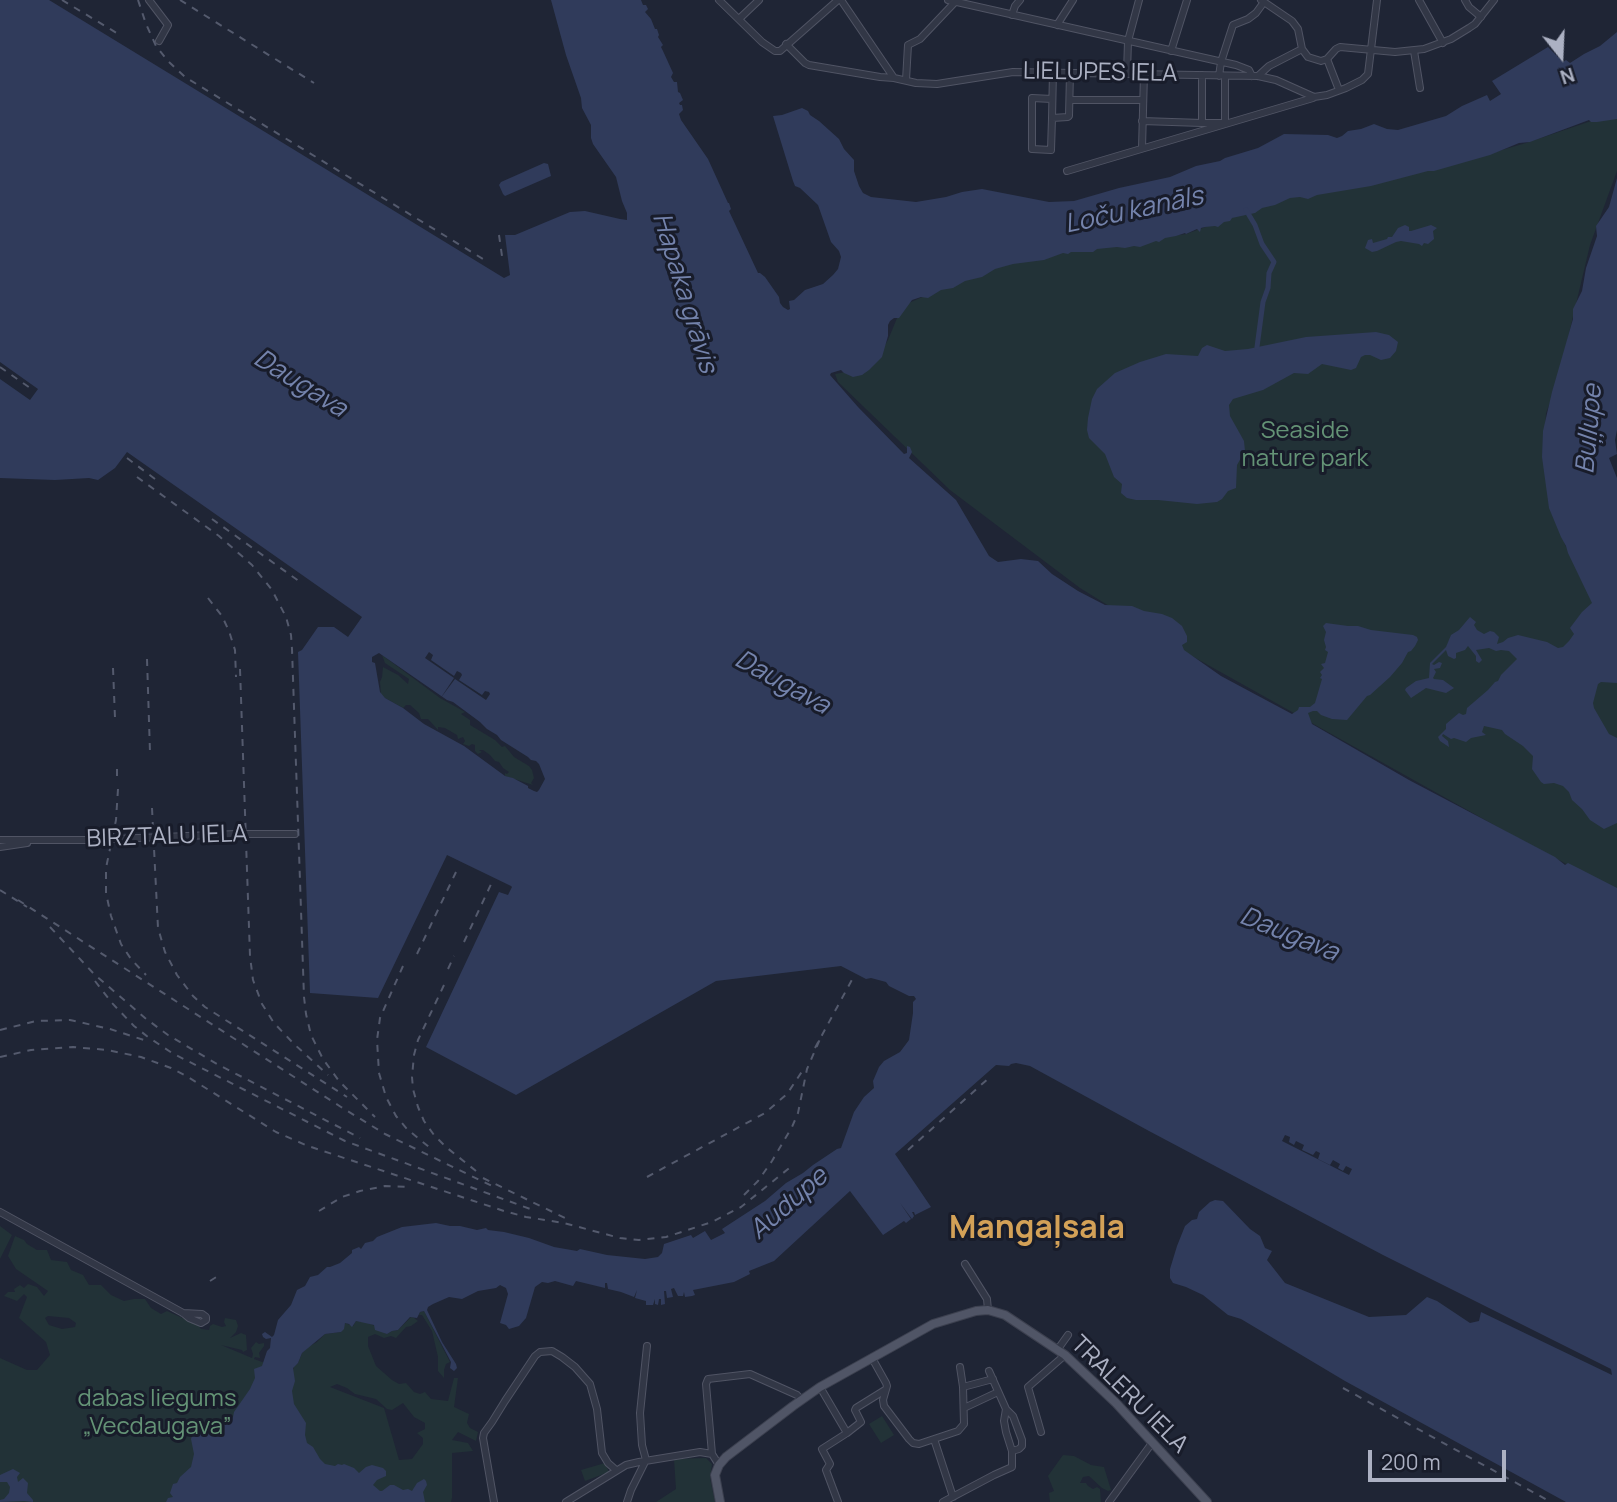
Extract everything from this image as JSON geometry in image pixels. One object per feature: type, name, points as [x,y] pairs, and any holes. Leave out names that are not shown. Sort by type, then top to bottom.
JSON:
[{"type":"main road","name":"TRALERU IELA","points":[[988,1310],[1005,1315],[1061,1352],[1116,1403],[1208,1502]]},
{"type":"main road","points":[[720,1502],[715,1475],[719,1465],[820,1387],[933,1324],[988,1310]]},
{"type":"street","points":[[149,0],[168,25],[159,41]]},
{"type":"street","points":[[719,0],[775,51],[780,51],[839,0],[894,78]]},
{"type":"street","points":[[739,19],[759,0]]},
{"type":"street","points":[[1012,15],[1020,0]]},
{"type":"street","points":[[1056,25],[1073,0]]},
{"type":"street","points":[[1127,73],[1128,41],[1139,0]]},
{"type":"street","points":[[1171,51],[1186,0]]},
{"type":"street","points":[[1067,170],[1359,82],[1367,74],[1377,0]]},
{"type":"street","points":[[1419,0],[1443,43]]},
{"type":"street","points":[[1465,0],[1481,17]]},
{"type":"street","points":[[1224,124],[1221,62],[1233,25],[1256,13],[1262,1],[1288,17],[1295,25],[1302,49],[1308,57],[1321,61],[1340,47],[1395,52],[1414,51],[1443,43],[1469,28],[1494,0]]},
{"type":"street","points":[[906,80],[908,46],[920,39],[953,1],[1221,62],[1249,70],[1255,76],[1302,49]]},
{"type":"street","name":"LIELUPES IELA","points":[[786,44],[809,65],[916,83],[937,84],[1002,72],[1255,76],[1276,80],[1314,97]]},
{"type":"street","points":[[1414,51],[1420,88]]},
{"type":"street","points":[[1327,59],[1339,90]]},
{"type":"street","points":[[1052,99],[1032,98],[1032,149],[1051,150],[1053,72]]},
{"type":"street","points":[[1052,118],[1069,116],[1070,73]]},
{"type":"street","points":[[1142,148],[1144,74]]},
{"type":"street","points":[[1202,75],[1202,123]]},
{"type":"street","points":[[1070,100],[1143,100]]},
{"type":"street","points":[[1143,121],[1224,124]]},
{"type":"street","points":[[1181,123],[1181,137]]},
{"type":"street","name":"BIRZTALU IELA","points":[[0,840],[295,834]]},
{"type":"street","name":"BIRZTALU IELA","points":[[0,847],[40,840]]},
{"type":"street","points":[[0,1212],[183,1313]]},
{"type":"street","points":[[965,1264],[987,1299],[988,1310]]},
{"type":"street","points":[[1041,1432],[1028,1387],[1061,1352],[1068,1335]]},
{"type":"street","points":[[626,1502],[646,1460],[640,1413],[647,1346]]},
{"type":"street","points":[[494,1502],[482,1438],[540,1352],[552,1351],[562,1357],[590,1384],[597,1409],[602,1453],[608,1464],[616,1470]]},
{"type":"street","points":[[872,1358],[886,1383],[884,1406],[909,1439],[919,1444],[958,1431],[964,1424],[960,1367]]},
{"type":"street","points":[[989,1370],[1022,1440],[1022,1446],[1012,1451]]},
{"type":"street","points":[[719,1465],[712,1454],[706,1384],[708,1379],[750,1374],[802,1400]]},
{"type":"street","points":[[963,1387],[993,1379]]},
{"type":"street","points":[[820,1387],[847,1433]]},
{"type":"street","points":[[838,1502],[826,1470],[830,1464],[822,1449],[861,1422],[856,1408],[886,1390]]},
{"type":"street","points":[[964,1408],[998,1392]]},
{"type":"street","points":[[943,1502],[1012,1468],[1012,1451],[1004,1421],[1006,1409]]},
{"type":"street","points":[[934,1439],[953,1497]]},
{"type":"street","points":[[1109,1502],[1152,1443]]},
{"type":"street","points":[[566,1502],[626,1465],[700,1452],[712,1454]]},
{"type":"green space","name":"Seaside nature park","points":[[1617,114],[1617,171],[1590,245],[1557,384],[1546,413],[1544,446],[1565,545],[1617,633],[1617,891],[1174,646],[1080,588],[950,490],[838,382],[835,374],[872,367],[888,340],[902,306],[994,265],[1041,254],[1186,234],[1300,193],[1471,159]]},
{"type":"green space","points":[[382,655],[440,698],[465,712],[461,714],[470,720],[470,725],[502,747],[505,746],[514,757],[529,766],[534,778],[531,783],[533,785],[505,776],[505,773],[509,772],[483,750],[479,750],[482,752],[478,754],[475,745],[463,744],[463,737],[458,739],[457,735],[445,728],[438,727],[438,730],[428,719],[421,719],[419,713],[410,705],[403,708],[381,695],[383,667],[408,684],[409,679],[385,663]]},
{"type":"green space","points":[[0,1226],[12,1235],[0,1259]]},
{"type":"green space","name":"dabas liegums „Vecdaugava”","points":[[15,1236],[37,1250],[47,1250],[51,1260],[67,1262],[71,1270],[83,1275],[89,1285],[101,1285],[111,1295],[124,1301],[145,1299],[151,1308],[161,1314],[167,1311],[198,1325],[201,1329],[209,1330],[213,1324],[226,1326],[225,1318],[236,1320],[236,1332],[230,1338],[241,1333],[246,1335],[247,1350],[243,1352],[221,1345],[252,1358],[251,1348],[256,1342],[264,1343],[259,1353],[260,1358],[254,1359],[292,1373],[308,1347],[325,1334],[341,1332],[345,1323],[353,1326],[356,1321],[366,1322],[387,1334],[398,1330],[411,1317],[414,1318],[418,1321],[406,1327],[396,1338],[384,1338],[375,1334],[368,1337],[368,1346],[376,1366],[392,1380],[399,1384],[406,1383],[414,1392],[425,1392],[431,1399],[448,1401],[454,1378],[458,1378],[454,1407],[469,1414],[467,1423],[478,1432],[476,1441],[458,1432],[452,1440],[468,1443],[473,1451],[452,1453],[451,1502],[0,1502],[0,1358],[27,1370],[37,1370],[50,1355],[46,1342],[19,1318],[27,1297],[24,1294],[17,1301],[4,1296],[8,1292],[15,1292],[14,1289],[20,1285],[24,1288],[28,1284],[37,1287],[44,1296],[48,1291],[16,1269],[8,1256]],"holes":[[[45,1318],[69,1318],[76,1323],[75,1327],[62,1329],[49,1325]],[[337,1384],[355,1394],[376,1399],[387,1409],[392,1410],[403,1403],[414,1417],[425,1423],[425,1429],[417,1433],[423,1438],[423,1444],[412,1459],[399,1460],[384,1408],[330,1387]]]},
{"type":"green space","points":[[424,1311],[450,1362],[446,1364],[444,1378],[438,1371],[432,1331],[422,1315],[419,1315]]},
{"type":"green space","points":[[882,1416],[894,1435],[881,1443],[869,1424]]},
{"type":"green space","points":[[1063,1455],[1074,1456],[1091,1465],[1104,1467],[1111,1490],[1102,1488],[1089,1476],[1083,1477],[1080,1483],[1100,1489],[1101,1502],[1050,1502],[1049,1493],[1054,1491],[1048,1476]]},
{"type":"green space","points":[[706,1458],[712,1464],[710,1478],[715,1502],[656,1502],[676,1489],[674,1459]]},
{"type":"green space","points":[[605,1463],[609,1472],[585,1481],[581,1470]]},
{"type":"water","points":[[0,0],[49,0],[504,278],[510,275],[505,235],[515,235],[570,212],[585,211],[627,220],[616,177],[593,144],[591,125],[582,108],[551,0],[641,0],[648,9],[645,12],[657,29],[663,45],[661,47],[673,73],[671,77],[677,82],[678,92],[683,100],[679,103],[683,110],[679,114],[681,120],[708,159],[758,273],[765,277],[779,297],[780,303],[788,310],[789,301],[805,290],[823,284],[833,275],[838,269],[841,257],[831,242],[818,205],[795,186],[773,116],[802,108],[808,111],[839,139],[854,160],[859,186],[863,193],[871,197],[916,202],[982,189],[1049,202],[1074,201],[1170,177],[1196,166],[1258,148],[1284,134],[1328,135],[1337,138],[1348,131],[1374,124],[1398,130],[1446,116],[1487,95],[1490,101],[1501,94],[1492,81],[1548,47],[1563,62],[1566,60],[1570,63],[1600,46],[1617,32],[1617,119],[1597,122],[1589,120],[1530,142],[1519,143],[1490,155],[1434,171],[1308,199],[1290,198],[1255,213],[1232,218],[1218,227],[1201,228],[1200,232],[1197,229],[1140,247],[1063,253],[1044,260],[995,269],[982,277],[941,290],[928,298],[912,300],[899,318],[890,321],[882,357],[869,370],[853,377],[841,370],[830,375],[904,454],[907,453],[907,446],[910,447],[912,452],[909,458],[956,500],[989,556],[998,562],[1021,559],[1038,561],[1052,574],[1105,605],[1132,606],[1172,618],[1182,626],[1187,636],[1187,642],[1182,645],[1184,650],[1221,676],[1292,714],[1299,707],[1310,707],[1315,703],[1322,679],[1320,672],[1324,668],[1321,664],[1325,663],[1328,652],[1325,650],[1326,632],[1323,626],[1326,623],[1417,637],[1415,646],[1402,663],[1367,696],[1347,720],[1332,719],[1313,711],[1308,713],[1312,724],[1409,780],[1555,857],[1565,865],[1568,863],[1617,888],[1617,1502],[1566,1502],[1345,1381],[1241,1319],[1228,1315],[1203,1295],[1173,1283],[1170,1269],[1185,1226],[1197,1219],[1199,1212],[1210,1202],[1223,1201],[1260,1236],[1265,1248],[1272,1251],[1267,1260],[1285,1283],[1369,1317],[1406,1315],[1427,1297],[1470,1323],[1479,1321],[1481,1312],[1612,1375],[1611,1369],[1383,1255],[1030,1066],[1016,1063],[1009,1066],[996,1065],[895,1154],[931,1207],[915,1215],[912,1212],[912,1219],[900,1203],[911,1219],[883,1235],[850,1191],[774,1261],[749,1271],[750,1274],[734,1282],[693,1290],[695,1295],[692,1296],[685,1297],[684,1292],[683,1296],[678,1296],[674,1288],[671,1289],[673,1297],[667,1298],[664,1291],[665,1304],[661,1305],[659,1299],[658,1305],[655,1304],[655,1299],[653,1305],[646,1305],[646,1301],[635,1298],[637,1290],[634,1297],[608,1289],[607,1283],[605,1288],[576,1281],[573,1286],[555,1281],[542,1282],[535,1287],[526,1318],[519,1326],[509,1329],[500,1323],[508,1294],[506,1288],[500,1285],[462,1299],[449,1297],[433,1304],[427,1310],[456,1364],[454,1371],[450,1368],[451,1362],[424,1311],[420,1312],[417,1318],[410,1317],[398,1330],[387,1334],[375,1330],[374,1325],[356,1321],[352,1327],[345,1323],[341,1332],[325,1334],[302,1353],[293,1368],[294,1404],[306,1423],[307,1443],[325,1464],[344,1464],[359,1473],[372,1465],[383,1468],[386,1476],[373,1485],[380,1491],[394,1485],[412,1491],[417,1483],[424,1479],[427,1485],[423,1492],[425,1502],[166,1502],[173,1497],[170,1493],[173,1484],[191,1467],[194,1454],[192,1436],[198,1436],[210,1426],[233,1417],[255,1378],[254,1369],[262,1366],[270,1348],[271,1338],[266,1339],[262,1334],[265,1332],[272,1337],[274,1335],[278,1320],[291,1305],[297,1290],[305,1286],[310,1277],[340,1263],[352,1250],[359,1247],[361,1249],[365,1243],[377,1237],[402,1227],[436,1223],[477,1230],[486,1228],[577,1251],[580,1249],[645,1259],[658,1257],[664,1244],[691,1235],[693,1238],[705,1231],[711,1240],[725,1233],[722,1229],[765,1201],[786,1183],[841,1148],[854,1112],[874,1088],[873,1081],[879,1067],[900,1052],[909,1040],[913,1002],[916,999],[886,982],[866,979],[841,966],[716,981],[516,1095],[426,1047],[499,892],[508,895],[512,887],[447,855],[378,998],[310,993],[298,652],[318,627],[334,627],[348,637],[362,617],[127,452],[115,468],[98,480],[0,478],[0,379],[30,400],[38,389],[0,362]],"holes":[[[379,653],[501,740],[536,761],[545,779],[539,790],[534,791],[505,776],[464,746],[385,698],[380,692],[372,657]]]},
{"type":"water","points":[[544,163],[548,164],[551,176],[505,196],[503,194],[499,185],[501,182]]},
{"type":"water","name":"Buļļupe","points":[[1617,178],[1617,454],[1609,458],[1617,478],[1617,683],[1598,684],[1593,703],[1609,734],[1617,738],[1617,823],[1604,829],[1590,820],[1563,786],[1541,782],[1532,769],[1533,756],[1502,730],[1484,726],[1482,732],[1486,735],[1471,738],[1466,742],[1443,734],[1449,747],[1440,741],[1438,737],[1446,729],[1446,724],[1459,713],[1466,714],[1467,708],[1498,681],[1517,659],[1509,651],[1489,648],[1476,650],[1482,660],[1479,663],[1468,646],[1456,653],[1454,659],[1448,656],[1446,650],[1432,664],[1442,663],[1440,668],[1434,669],[1436,672],[1433,678],[1443,680],[1454,688],[1446,693],[1426,688],[1411,698],[1405,690],[1416,681],[1429,678],[1430,663],[1446,647],[1451,635],[1470,617],[1476,622],[1474,625],[1477,630],[1484,634],[1494,632],[1499,637],[1497,644],[1518,635],[1547,642],[1558,648],[1569,641],[1574,634],[1570,628],[1592,603],[1549,508],[1542,457],[1543,431],[1573,319],[1573,309],[1582,291],[1586,268],[1597,236],[1596,226],[1609,207]]},
{"type":"water","points":[[1405,225],[1411,231],[1431,225],[1437,228],[1433,231],[1434,239],[1422,246],[1401,241],[1372,252],[1365,248],[1368,240],[1372,239],[1373,243],[1392,237],[1398,228]]},
{"type":"water","points":[[1376,332],[1389,335],[1398,342],[1396,351],[1390,358],[1381,360],[1365,355],[1361,357],[1356,368],[1351,370],[1322,364],[1308,374],[1294,373],[1263,390],[1233,399],[1229,405],[1230,416],[1244,441],[1245,451],[1237,465],[1236,488],[1228,491],[1217,502],[1197,504],[1127,498],[1121,493],[1122,484],[1114,477],[1105,454],[1089,438],[1088,418],[1097,389],[1115,373],[1140,362],[1166,354],[1198,356],[1207,345],[1225,351],[1306,337]]},
{"type":"water","points":[[13,1469],[20,1473],[18,1482],[23,1478],[28,1483],[27,1493],[33,1502],[0,1502],[9,1493],[10,1487],[7,1482],[0,1482],[0,1475]]},
{"type":"pier","points":[[429,652],[433,655],[431,660],[454,676],[457,671],[461,673],[459,680],[482,695],[485,691],[489,692],[486,700],[455,679],[440,699],[454,678],[425,658]]},
{"type":"pier","points":[[1285,1135],[1290,1137],[1289,1142],[1294,1145],[1296,1141],[1304,1145],[1302,1150],[1313,1155],[1316,1151],[1320,1153],[1318,1159],[1330,1165],[1333,1160],[1340,1164],[1338,1168],[1343,1171],[1346,1166],[1352,1169],[1349,1175],[1282,1141]]},
{"type":"waterway","points":[[1246,210],[1274,262],[1263,302],[1257,347]]},
{"type":"railway","points":[[62,0],[120,35]]},
{"type":"railway","points":[[138,0],[156,46],[185,77],[483,259]]},
{"type":"railway","points":[[180,0],[314,83]]},
{"type":"railway","points":[[499,235],[502,256]]},
{"type":"railway","points":[[0,367],[33,390]]},
{"type":"railway","points":[[127,458],[155,479]]},
{"type":"railway","points":[[137,477],[219,536],[252,565],[272,590],[286,617],[292,649],[306,1014],[311,1035],[323,1059],[339,1081],[375,1117]]},
{"type":"railway","points":[[212,519],[303,584]]},
{"type":"railway","points":[[208,598],[222,616],[229,631],[235,650],[236,677]]},
{"type":"railway","points":[[147,659],[150,752]]},
{"type":"railway","points":[[113,668],[115,718]]},
{"type":"railway","points":[[240,669],[253,980],[262,1004],[274,1023],[328,1075]]},
{"type":"railway","points":[[117,769],[117,781]]},
{"type":"railway","points":[[118,789],[116,820],[106,868],[106,893],[121,944],[146,975]]},
{"type":"railway","points":[[152,808],[158,928],[165,952],[177,975],[205,1007],[347,1097]]},
{"type":"railway","points":[[417,954],[456,872]]},
{"type":"railway","points":[[464,942],[493,880]]},
{"type":"railway","points":[[0,890],[27,907]]},
{"type":"railway","points":[[18,900],[385,1134],[492,1186]]},
{"type":"railway","points":[[50,927],[94,974],[168,1035],[217,1064],[360,1138]]},
{"type":"railway","points":[[448,969],[454,956]]},
{"type":"railway","points":[[403,966],[380,1018],[377,1040],[379,1073],[386,1097],[396,1116],[429,1147]]},
{"type":"railway","points":[[815,1048],[854,976]]},
{"type":"railway","points":[[95,981],[134,1026],[172,1053],[345,1141],[533,1210]]},
{"type":"railway","points":[[444,985],[418,1040],[414,1055],[413,1089],[424,1121],[434,1135],[476,1171]]},
{"type":"railway","points":[[0,1030],[36,1021],[70,1020],[144,1040]]},
{"type":"railway","points":[[744,1195],[758,1181],[792,1127],[798,1113],[807,1069],[820,1039]]},
{"type":"railway","points":[[0,1057],[31,1050],[73,1047],[141,1057],[188,1077],[276,1132],[308,1146],[504,1211],[620,1238],[639,1240],[666,1237],[712,1222],[741,1207],[793,1165]]},
{"type":"railway","points":[[647,1177],[765,1113],[787,1094],[803,1070]]},
{"type":"railway","points":[[908,1150],[990,1077]]},
{"type":"railway","points":[[483,1178],[565,1218]]},
{"type":"railway","points":[[319,1211],[342,1197],[360,1191],[385,1186],[411,1187]]},
{"type":"railway","points":[[210,1281],[221,1274]]},
{"type":"railway","points":[[1343,1388],[1551,1502]]},
{"type":"district","name":"Mangaļsala","points":[[1037,1229]]},
{"type":"water label","name":"Loču kanāls","points":[[1134,211]]},
{"type":"water label","name":"Hapaka grāvis","points":[[684,293]]},
{"type":"water label","name":"Daugava","points":[[300,384]]},
{"type":"water label","name":"Daugava","points":[[782,683]]},
{"type":"water label","name":"Daugava","points":[[1289,935]]},
{"type":"water label","name":"Audupe","points":[[789,1204]]}]
